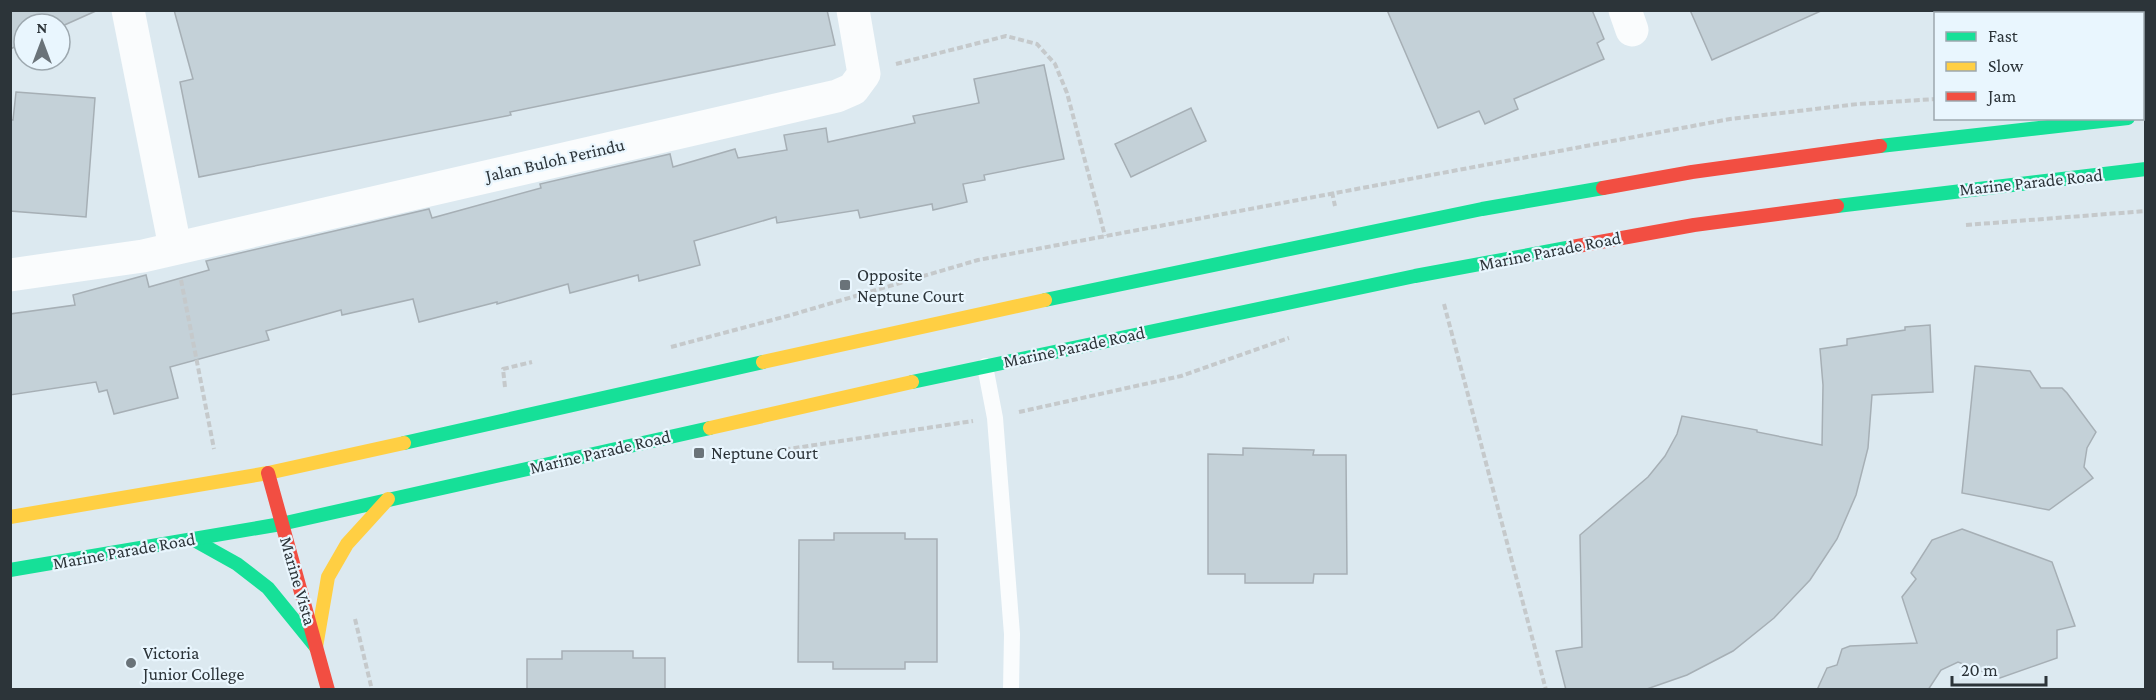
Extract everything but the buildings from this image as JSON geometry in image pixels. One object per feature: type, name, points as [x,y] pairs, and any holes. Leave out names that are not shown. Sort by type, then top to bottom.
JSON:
[{"type":"main road","points":[[10,517],[268,473],[973,315],[1482,209],[1692,172],[1842,150],[2110,120]]},
{"type":"main road","name":"Marine Parade Road","points":[[10,570],[281,524],[985,366],[1415,276],[1694,225],[1924,194],[2145,169]]},
{"type":"main road","name":"Marine Vista","points":[[268,473],[328,690]]},
{"type":"main road","points":[[316,647],[328,577],[347,544],[388,500]]},
{"type":"main road","points":[[194,540],[237,564],[268,588],[316,647]]},
{"type":"street","points":[[128,10],[175,247]]},
{"type":"street","name":"Jalan Buloh Perindu","points":[[10,275],[143,256],[837,96],[853,89],[864,74],[864,62],[853,10]]},
{"type":"lane","points":[[985,366],[995,418],[1011,634],[1011,690]]},
{"type":"path","points":[[892,65],[1006,36],[1037,44],[1055,64],[1067,93],[1106,236]]},
{"type":"path","points":[[665,348],[791,315],[978,260],[1730,119],[1858,104],[1934,99]]},
{"type":"path","points":[[1958,225],[2145,211]]},
{"type":"path","points":[[175,247],[214,452]]},
{"type":"path","points":[[1442,294],[1546,690]]},
{"type":"path","points":[[744,455],[995,418],[1181,376],[1293,336]]},
{"type":"path","points":[[506,391],[503,369],[532,362]]},
{"type":"path","points":[[354,616],[372,690]]},
{"type":"traffic: fast","points":[[1880,146],[2110,120]]},
{"type":"traffic: fast","points":[[1837,206],[2146,169]]},
{"type":"traffic: fast","points":[[1045,300],[1482,209],[1603,188]]},
{"type":"traffic: fast","points":[[912,382],[1415,276],[1572,247]]},
{"type":"traffic: fast","points":[[404,443],[763,362]]},
{"type":"traffic: fast","points":[[10,570],[281,524],[710,428]]},
{"type":"traffic: fast","points":[[194,540],[237,564],[268,588],[316,647]]},
{"type":"traffic: slow","points":[[763,362],[1045,300]]},
{"type":"traffic: slow","points":[[710,428],[912,382]]},
{"type":"traffic: slow","points":[[10,517],[268,473],[404,443]]},
{"type":"traffic: slow","points":[[316,647],[328,577],[347,544],[388,499]]},
{"type":"traffic: jam","points":[[1603,188],[1692,172],[1880,146]]},
{"type":"traffic: jam","points":[[1572,247],[1694,225],[1837,206]]},
{"type":"traffic: jam","points":[[268,473],[328,690]]},
{"type":"place","name":"Opposite Neptune Court","points":[[845,285]]},
{"type":"place","name":"Neptune Court","points":[[699,453]]},
{"type":"place","name":"Victoria Junior College","points":[[131,663]]}]
